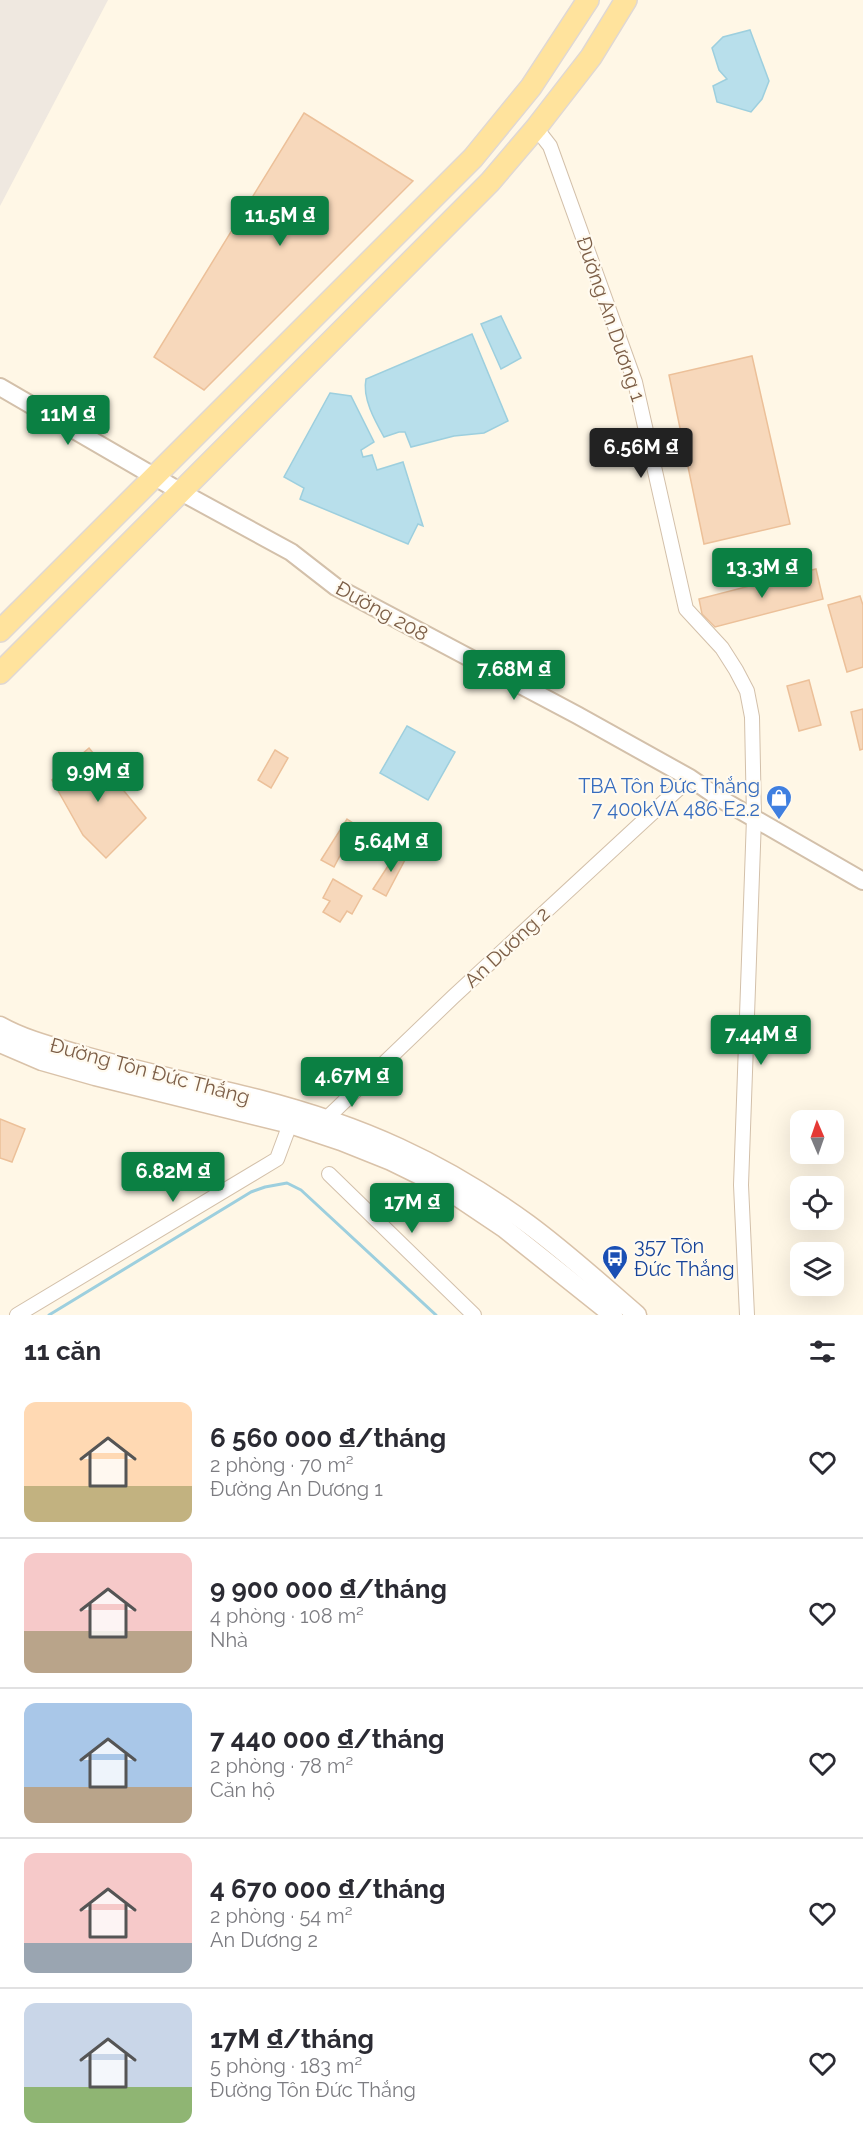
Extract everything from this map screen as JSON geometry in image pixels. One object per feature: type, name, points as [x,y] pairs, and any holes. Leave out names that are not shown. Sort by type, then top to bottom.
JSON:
[{"type":"main road","points":[[0,631],[473,158],[531,87],[588,0]]},
{"type":"main road","points":[[0,673],[490,182],[536,128],[591,57],[626,0]]},
{"type":"main road","name":"Đường Tôn Đức Thắng","points":[[0,1026],[46,1045],[99,1060],[327,1118],[405,1149],[469,1184],[529,1225],[637,1315]]},
{"type":"main road","name":"Đường Tôn Đức Thắng","points":[[0,1043],[42,1061],[290,1124],[381,1156],[440,1185],[504,1228],[613,1315]]},
{"type":"street","name":"Đường An Dương 1","points":[[536,128],[550,146],[635,382],[687,609],[722,648],[736,670],[747,692],[752,717],[754,818],[741,1185],[747,1315]]},
{"type":"street","name":"Đường 208","points":[[0,387],[181,492],[291,552],[336,587],[690,778],[719,798],[863,881]]},
{"type":"street","name":"An Dương 2","points":[[327,1118],[453,997],[690,778]]},
{"type":"street","points":[[16,1315],[277,1159],[290,1124],[327,1118]]},
{"type":"street","points":[[329,1174],[474,1315]]},
{"type":"shaded area","points":[[0,0],[108,0],[0,206]]},
{"type":"water","points":[[750,30],[769,81],[762,99],[751,112],[717,102],[713,86],[727,79],[719,70],[712,48],[723,37]]},
{"type":"water","points":[[501,316],[521,358],[501,369],[481,324]]},
{"type":"water","points":[[472,334],[508,421],[484,433],[454,436],[411,447],[405,432],[384,437],[373,417],[368,401],[366,379]]},
{"type":"water","points":[[330,393],[351,396],[374,442],[361,450],[363,457],[372,455],[377,470],[403,462],[423,526],[418,524],[408,544],[300,499],[304,488],[284,477]]},
{"type":"water","points":[[407,726],[455,752],[428,800],[380,773]]},
{"type":"building","points":[[304,113],[413,181],[204,390],[154,357]]},
{"type":"building","points":[[752,356],[790,524],[704,544],[669,375]]},
{"type":"building","points":[[816,569],[823,599],[715,627],[702,614],[699,599]]},
{"type":"building","points":[[860,596],[863,605],[863,667],[847,672],[828,605]]},
{"type":"building","points":[[809,680],[821,725],[799,731],[787,686]]},
{"type":"building","points":[[863,709],[863,749],[860,750],[851,712]]},
{"type":"building","points":[[89,748],[146,818],[106,858],[83,835],[52,780]]},
{"type":"building","points":[[275,750],[288,758],[271,788],[258,780]]},
{"type":"building","points":[[347,819],[356,825],[334,867],[321,860]]},
{"type":"building","points":[[399,849],[408,854],[386,896],[373,889]]},
{"type":"building","points":[[333,879],[362,896],[352,914],[347,911],[340,922],[323,912],[330,901],[323,898]]},
{"type":"building","points":[[0,1119],[25,1129],[12,1162],[0,1158]]},
{"type":"waterway","points":[[49,1315],[251,1192],[287,1183],[301,1190],[436,1315]]},
{"type":"place","name":"TBA Tôn Đức Thắng 7 400kVA 486 E2.2","points":[[779,821]]},
{"type":"place","name":"357 Tôn Đức Thắng","points":[[615,1281]]}]
